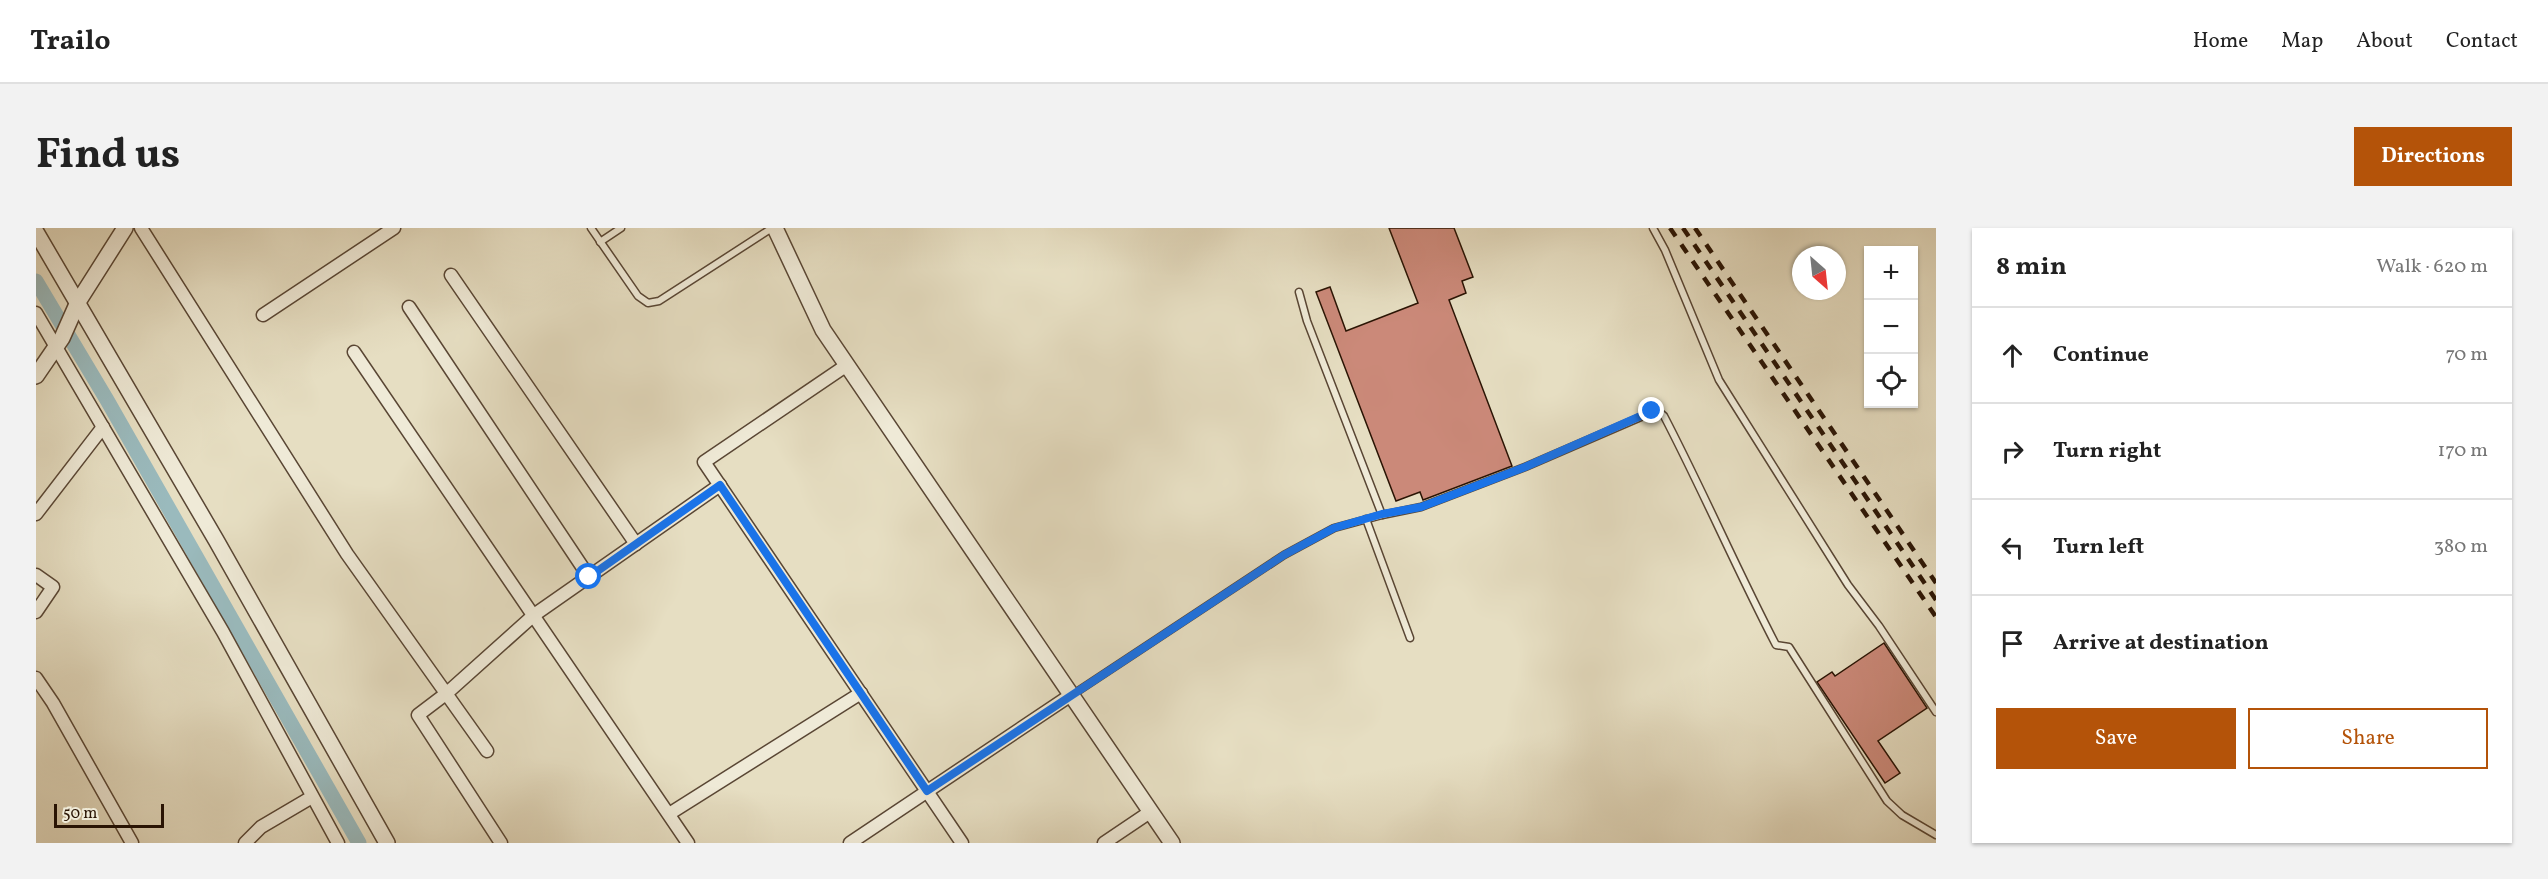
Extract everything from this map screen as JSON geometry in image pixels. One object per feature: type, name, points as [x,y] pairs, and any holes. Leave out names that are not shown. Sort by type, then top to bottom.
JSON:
[{"type":"street","points":[[36,375],[59,341],[76,308],[125,228]]},
{"type":"street","points":[[141,228],[347,554],[487,750]]},
{"type":"street","points":[[263,315],[394,228]]},
{"type":"street","points":[[773,228],[823,330],[1172,843]]},
{"type":"street","points":[[36,232],[76,308],[387,843]]},
{"type":"street","points":[[451,275],[636,544]]},
{"type":"street","points":[[409,307],[589,577]]},
{"type":"street","points":[[36,313],[59,341],[103,427],[223,632],[338,843]]},
{"type":"street","points":[[354,352],[688,843]]},
{"type":"street","points":[[847,365],[704,462],[962,843]]},
{"type":"street","points":[[36,514],[103,427]]},
{"type":"street","points":[[501,843],[417,715],[447,693],[534,615],[720,485]]},
{"type":"street","points":[[36,575],[53,587],[36,612]]},
{"type":"street","points":[[36,678],[53,703],[132,843]]},
{"type":"street","points":[[669,814],[861,693]]},
{"type":"street","points":[[850,843],[1071,695]]},
{"type":"street","points":[[245,843],[261,827],[312,797]]},
{"type":"street","points":[[1104,843],[1150,812]]},
{"type":"lane","points":[[591,228],[638,297],[648,303],[659,301],[773,228]]},
{"type":"lane","points":[[600,242],[621,228]]},
{"type":"lane","points":[[1653,228],[1669,260],[1719,380],[1829,557],[1879,626],[1936,712]]},
{"type":"lane","points":[[1299,292],[1307,321],[1382,514]]},
{"type":"lane","points":[[1071,695],[1284,555],[1334,528],[1382,514],[1421,507],[1525,467],[1657,411],[1664,416],[1696,478],[1776,645],[1789,647],[1887,801],[1902,815],[1936,835]]},
{"type":"lane","points":[[1366,519],[1410,638]]},
{"type":"building","points":[[1389,228],[1454,228],[1473,277],[1462,281],[1466,293],[1449,300],[1512,466],[1423,500],[1420,492],[1396,501],[1316,292],[1330,287],[1346,331],[1418,303]]},
{"type":"building","points":[[1884,643],[1927,708],[1878,741],[1900,773],[1885,783],[1817,682],[1832,672],[1835,676]]},
{"type":"waterway","points":[[36,281],[107,400],[359,843]]},
{"type":"railway","points":[[1670,228],[1936,617]]},
{"type":"railway","points":[[1683,228],[1936,600]]},
{"type":"railway","points":[[1695,228],[1936,583]]},
{"type":"route","points":[[589,577],[720,485],[927,791],[1284,555],[1334,528],[1382,514],[1421,507],[1525,467],[1652,411]]}]
